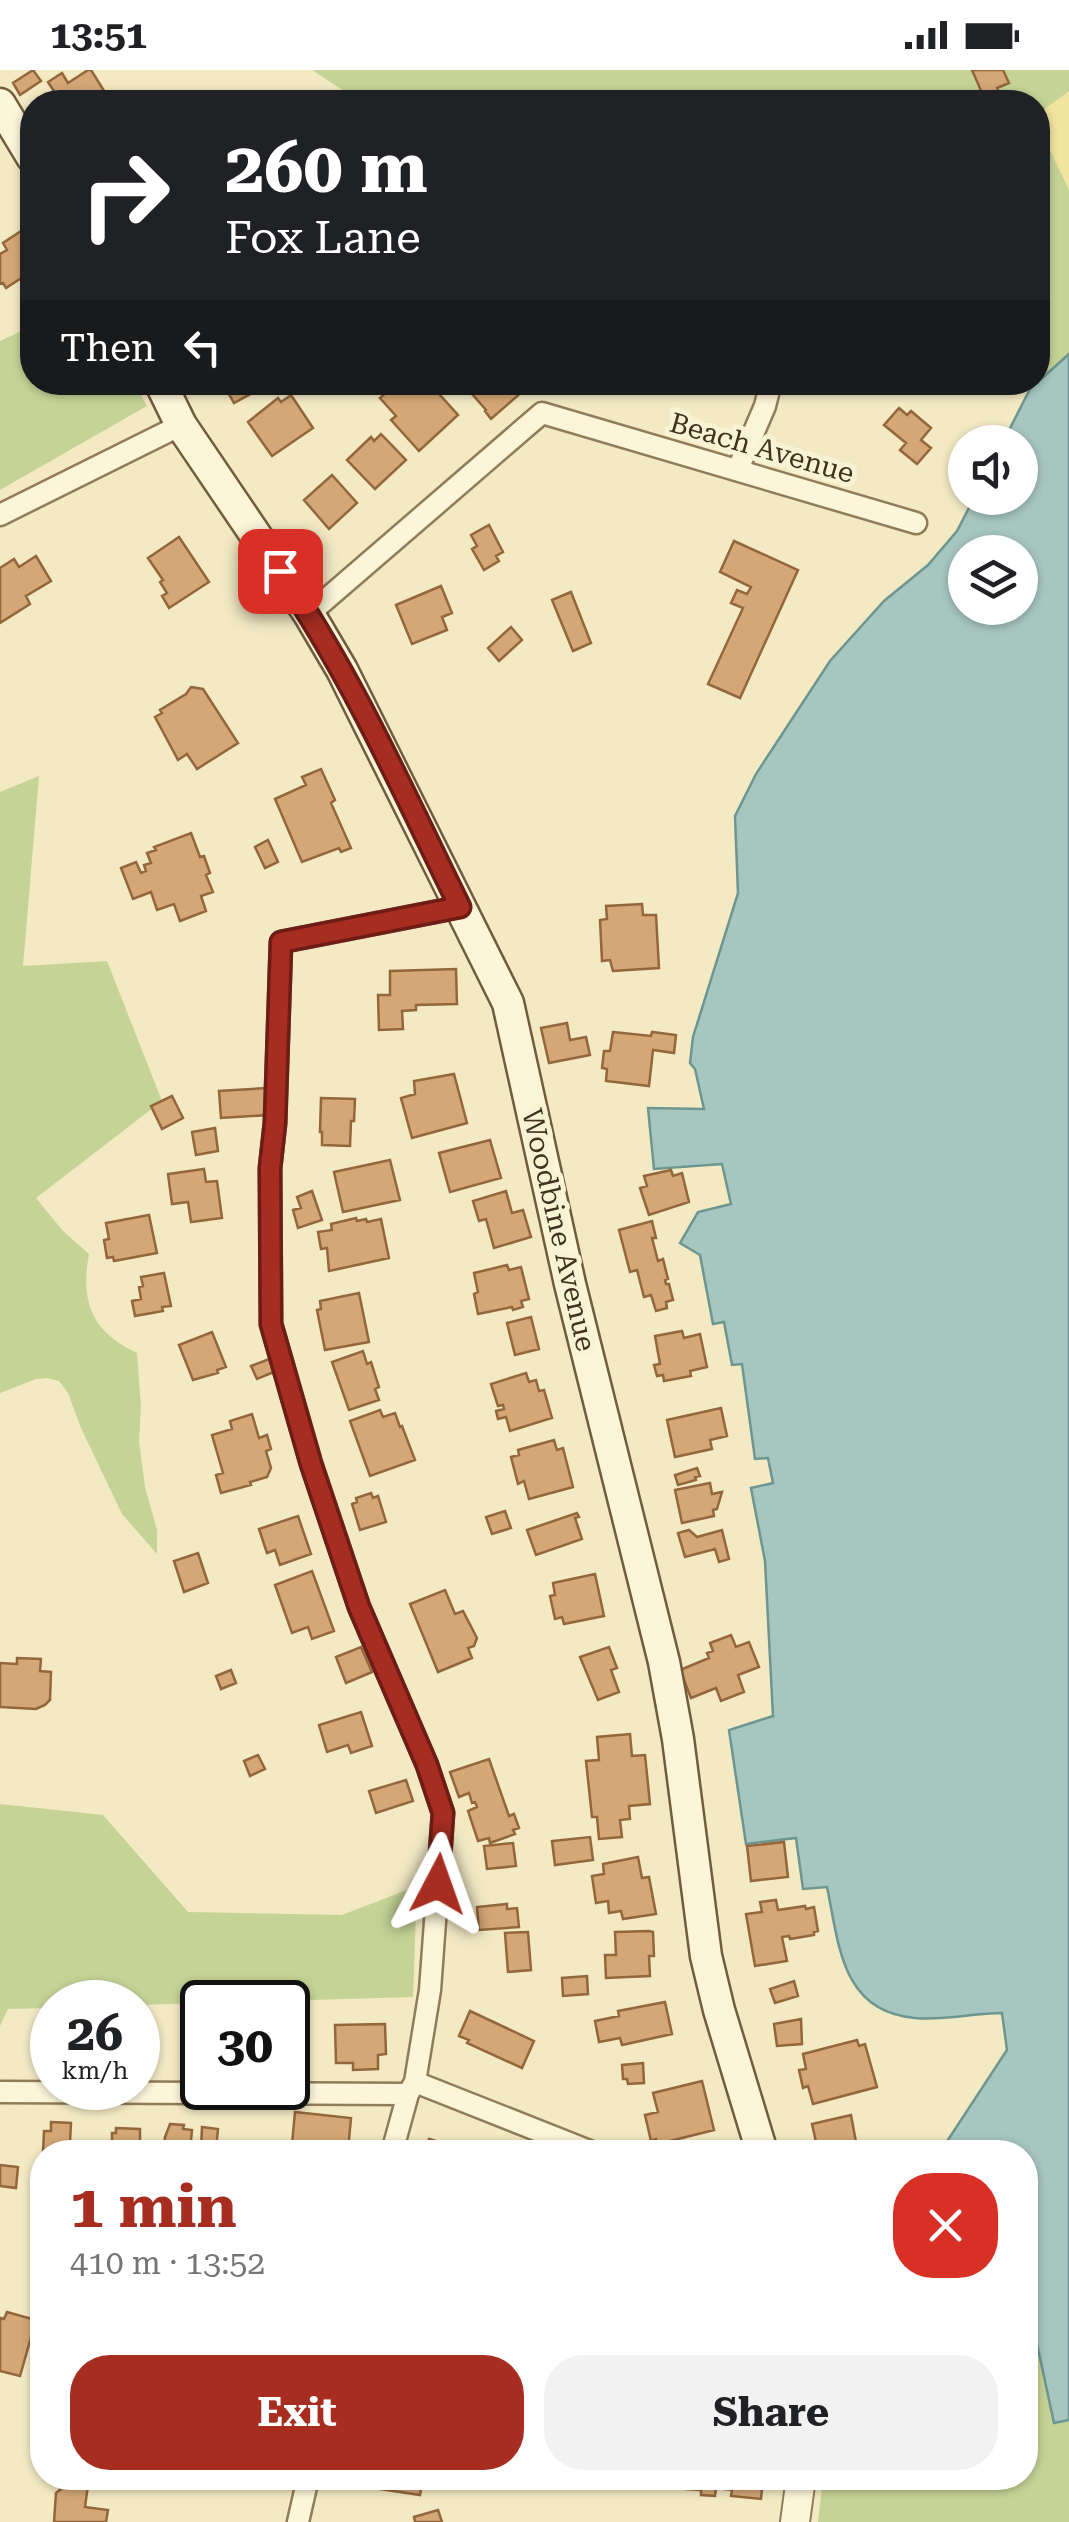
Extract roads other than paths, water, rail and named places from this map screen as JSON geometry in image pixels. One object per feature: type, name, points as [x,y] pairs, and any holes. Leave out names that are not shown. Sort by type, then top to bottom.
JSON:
[{"type":"main road","points":[[0,104],[20,137]]},
{"type":"main road","name":"Woodbine Avenue","points":[[166,395],[181,424],[310,614],[373,730],[508,1004],[570,1284],[664,1662],[678,1738],[706,1956],[758,2140]]},
{"type":"street","points":[[738,469],[767,395]]},
{"type":"street","name":"Beach Avenue","points":[[310,614],[542,413],[916,523]]},
{"type":"street","points":[[0,515],[181,424]]},
{"type":"street","points":[[396,2140],[411,2088],[430,1990],[443,1813],[427,1765],[359,1607],[311,1464],[271,1324],[270,1168],[281,942],[460,907]]},
{"type":"street","points":[[0,2092],[411,2088],[558,2140]]},
{"type":"street","points":[[298,2522],[305,2490]]},
{"type":"street","points":[[796,2522],[800,2490]]},
{"type":"water","points":[[1069,354],[1069,2420],[1054,2423],[1038,2349],[1038,2140],[948,2140],[1007,2050],[1002,2013],[915,2018],[890,2013],[872,2003],[848,1972],[827,1887],[803,1889],[796,1838],[746,1844],[729,1730],[773,1716],[765,1561],[751,1488],[773,1483],[768,1458],[755,1459],[742,1364],[732,1365],[724,1322],[713,1324],[700,1255],[680,1243],[698,1212],[731,1204],[722,1164],[654,1169],[648,1108],[704,1109],[695,1069],[690,1063],[693,1037],[738,893],[735,816],[756,774],[830,661],[884,601],[928,565],[948,542],[948,625],[1038,625],[1038,535],[954,535],[965,515],[1038,515],[1038,425],[1012,425],[1027,395],[1050,395],[1050,371]]}]
